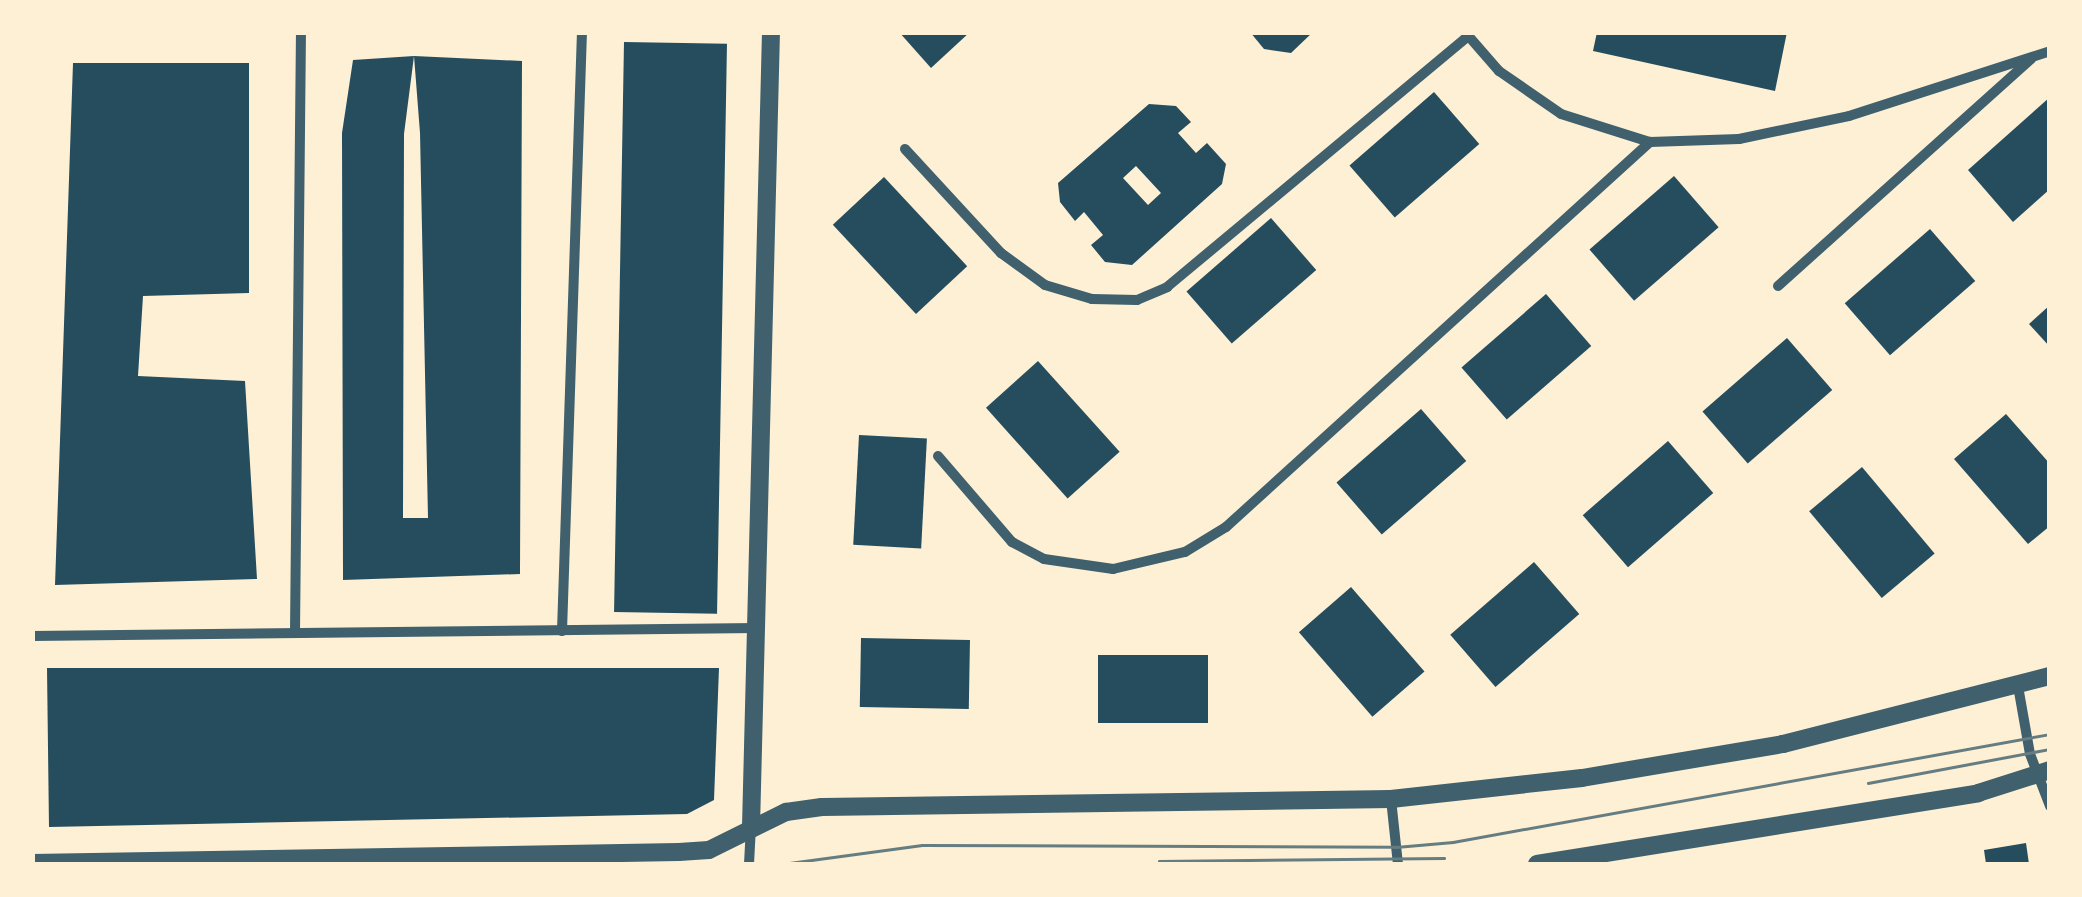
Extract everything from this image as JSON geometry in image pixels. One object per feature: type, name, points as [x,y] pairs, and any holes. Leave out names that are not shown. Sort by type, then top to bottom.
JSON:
[{"type":"street","points":[[296,632],[301,32]]},
{"type":"street","points":[[562,631],[582,32]]},
{"type":"street","points":[[749,864],[771,32]]},
{"type":"street","points":[[905,149],[1000,253],[1045,285],[1092,299],[1137,300],[1167,287],[1466,34],[1499,71],[1561,114],[1650,142],[1739,139],[1849,116],[2050,51]]},
{"type":"street","points":[[1778,286],[2034,56]]},
{"type":"street","points":[[938,456],[1012,542],[1044,558],[1114,569],[1185,552],[1226,527],[1650,142]]},
{"type":"street","points":[[32,636],[756,628]]},
{"type":"street","points":[[32,863],[599,859],[710,850],[751,827],[822,807],[1391,799],[1582,778],[1783,744],[2050,676]]},
{"type":"street","points":[[2018,686],[2050,806]]},
{"type":"street","points":[[1538,864],[1978,793],[2044,772]]},
{"type":"street","points":[[1391,799],[1398,864]]},
{"type":"building","points":[[899,32],[970,32],[931,68]]},
{"type":"building","points":[[1250,32],[1313,32],[1291,53],[1264,49]]},
{"type":"building","points":[[1597,32],[1787,32],[1775,91],[1593,51]]},
{"type":"building","points":[[624,42],[727,44],[717,614],[614,612]]},
{"type":"building","points":[[414,56],[522,61],[520,574],[343,580],[342,133],[353,60]],"holes":[[[414,56],[420,133],[428,518],[403,518],[404,134]]]},
{"type":"building","points":[[73,63],[249,63],[249,293],[143,296],[138,376],[245,381],[257,579],[55,585]]},
{"type":"building","points":[[1434,92],[1479,144],[1395,218],[1349,165]]},
{"type":"building","points":[[2050,97],[2050,189],[2013,222],[1968,170]]},
{"type":"building","points":[[1149,104],[1176,106],[1191,122],[1178,133],[1196,153],[1207,143],[1226,164],[1222,184],[1132,265],[1105,262],[1091,245],[1103,235],[1084,212],[1075,221],[1060,202],[1058,183]],"holes":[[[1136,166],[1161,193],[1148,205],[1123,178]]]},
{"type":"building","points":[[1674,176],[1719,227],[1634,301],[1589,249]]},
{"type":"building","points":[[884,177],[967,266],[916,314],[833,225]]},
{"type":"building","points":[[1271,218],[1316,270],[1232,344],[1186,291]]},
{"type":"building","points":[[1930,229],[1975,281],[1890,355],[1845,303]]},
{"type":"building","points":[[1546,294],[1591,346],[1507,420],[1461,367]]},
{"type":"building","points":[[2050,305],[2050,347],[2029,324]]},
{"type":"building","points":[[1787,338],[1832,390],[1748,464],[1702,411]]},
{"type":"building","points":[[1038,361],[1120,452],[1068,499],[986,408]]},
{"type":"building","points":[[1421,409],[1466,461],[1382,535],[1336,482]]},
{"type":"building","points":[[2006,414],[2050,464],[2050,526],[2028,544],[1954,459]]},
{"type":"building","points":[[859,435],[927,439],[921,548],[853,545]]},
{"type":"building","points":[[1668,441],[1713,493],[1628,567],[1583,515]]},
{"type":"building","points":[[1862,467],[1935,554],[1882,598],[1809,511]]},
{"type":"building","points":[[1534,562],[1579,614],[1495,687],[1450,635]]},
{"type":"building","points":[[1351,587],[1424,672],[1372,717],[1299,632]]},
{"type":"building","points":[[861,638],[970,640],[969,709],[860,707]]},
{"type":"building","points":[[1098,655],[1208,655],[1208,723],[1098,723]]},
{"type":"building","points":[[47,668],[719,668],[714,800],[687,814],[49,827]]},
{"type":"building","points":[[2026,843],[2029,864],[1986,864],[1984,850]]},
{"type":"tram line","points":[[782,864],[922,845],[1396,847],[1453,842],[2050,734]]},
{"type":"tram line","points":[[1868,783],[2050,749]]},
{"type":"tram line","points":[[1159,861],[1444,858]]}]
